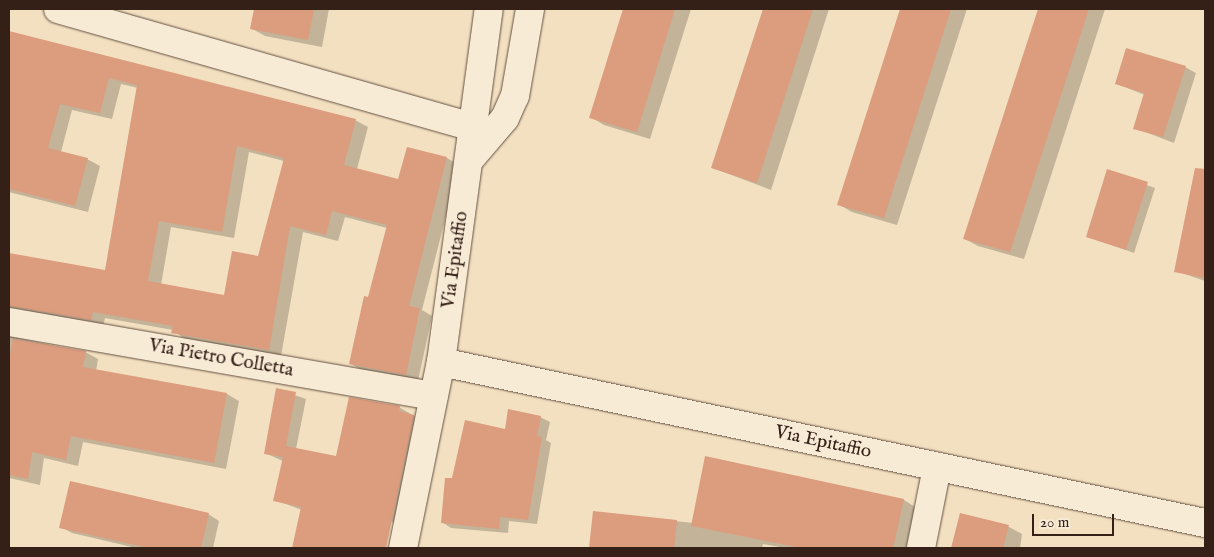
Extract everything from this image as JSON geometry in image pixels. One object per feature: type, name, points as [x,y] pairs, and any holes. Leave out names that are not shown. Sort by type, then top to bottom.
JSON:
[{"type":"street","points":[[58,9],[483,130],[505,118],[515,96],[530,9]]},
{"type":"street","name":"Via Epitaffio","points":[[403,548],[442,362],[471,158],[483,130],[489,9]]},
{"type":"street","name":"Via Pietro Colletta","points":[[9,322],[434,396]]},
{"type":"street","name":"Via Epitaffio","points":[[442,362],[1205,523]]},
{"type":"street","points":[[921,548],[937,467]]},
{"type":"building","points":[[254,9],[314,9],[308,40],[250,29]]},
{"type":"building","points":[[623,9],[675,9],[637,132],[589,118]]},
{"type":"building","points":[[763,9],[813,9],[757,183],[711,168]]},
{"type":"building","points":[[900,9],[951,9],[884,218],[837,205]]},
{"type":"building","points":[[1038,9],[1089,9],[1010,252],[963,239]]},
{"type":"building","points":[[9,31],[356,119],[344,165],[398,179],[407,147],[447,157],[409,306],[420,308],[406,375],[349,364],[364,296],[368,297],[387,225],[332,211],[326,235],[290,226],[269,350],[171,333],[173,326],[93,312],[91,320],[9,306],[9,253],[105,270],[137,85],[109,78],[100,113],[60,104],[48,148],[88,158],[75,206],[9,189]],"holes":[[[237,146],[284,158],[258,256],[232,251],[224,295],[148,281],[159,221],[222,232]]]},
{"type":"building","points":[[1126,48],[1186,66],[1163,137],[1133,129],[1144,93],[1115,84]]},
{"type":"building","points":[[1195,168],[1205,169],[1205,278],[1174,272]]},
{"type":"building","points":[[1107,169],[1148,182],[1126,250],[1086,237]]},
{"type":"building","points":[[13,339],[86,351],[83,367],[227,393],[214,463],[71,436],[66,460],[32,452],[28,479],[9,475],[9,361]]},
{"type":"building","points":[[276,388],[296,392],[286,446],[336,456],[349,397],[400,406],[399,411],[414,415],[386,548],[292,548],[301,507],[273,501],[283,457],[264,454]]},
{"type":"building","points":[[508,409],[541,416],[537,436],[542,437],[528,520],[500,517],[499,529],[441,523],[445,478],[452,478],[465,420],[505,429]]},
{"type":"building","points":[[705,456],[904,499],[893,548],[801,548],[691,526]]},
{"type":"building","points":[[70,481],[209,513],[201,548],[149,548],[59,528]]},
{"type":"building","points":[[593,511],[677,520],[674,548],[589,548]]},
{"type":"building","points":[[960,513],[1009,525],[1003,548],[951,548]]}]
